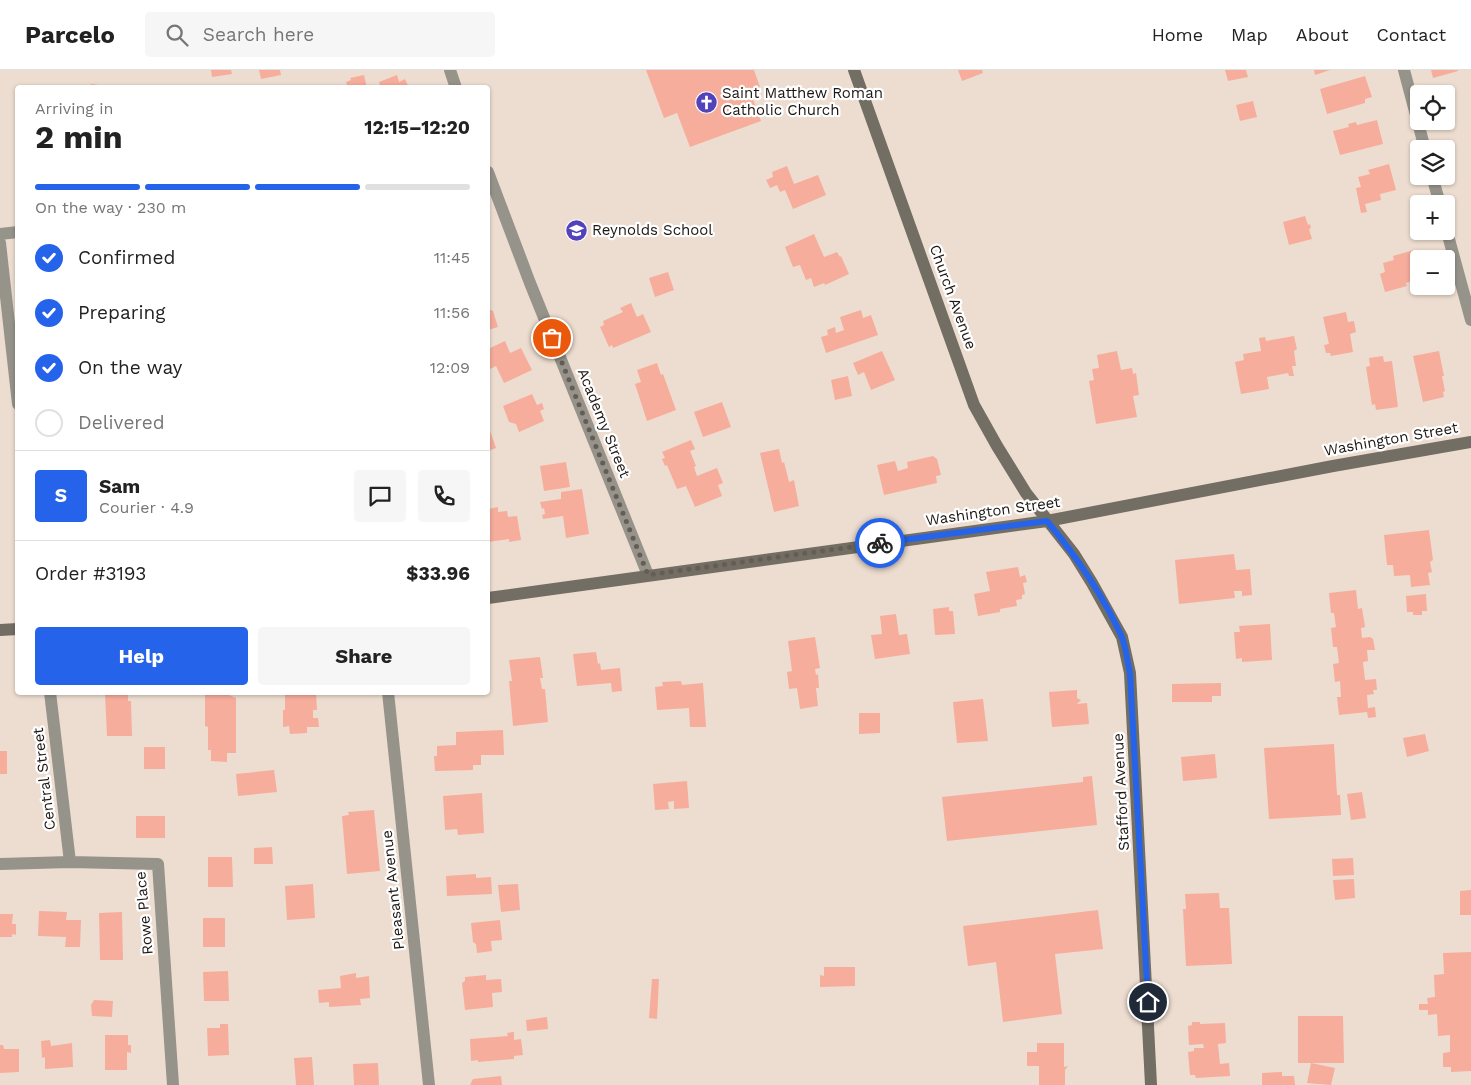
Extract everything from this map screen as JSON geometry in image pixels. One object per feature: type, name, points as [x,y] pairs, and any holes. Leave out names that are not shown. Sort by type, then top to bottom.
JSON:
[{"type":"main road","name":"Church Avenue","points":[[854,70],[974,405],[996,446],[1026,493],[1047,521]]},
{"type":"main road","name":"Washington Street","points":[[490,598],[1047,521],[1333,466],[1471,442]]},
{"type":"main road","name":"Stafford Avenue","points":[[1047,521],[1074,554],[1122,637],[1130,673],[1152,1085]]},
{"type":"main road","points":[[0,630],[15,629]]},
{"type":"street","points":[[450,70],[455,85]]},
{"type":"street","points":[[1404,70],[1423,140]]},
{"type":"street","name":"Academy Street","points":[[490,177],[530,283],[648,575]]},
{"type":"street","points":[[0,234],[15,232]]},
{"type":"street","points":[[1449,240],[1471,320]]},
{"type":"street","points":[[0,243],[15,377]]},
{"type":"street","name":"Central Street","points":[[50,695],[70,862]]},
{"type":"street","name":"Pleasant Avenue","points":[[388,695],[429,1085]]},
{"type":"street","name":"Rowe Place","points":[[0,864],[70,862],[158,864],[173,1085]]},
{"type":"building","points":[[211,70],[231,70],[232,74],[212,77]]},
{"type":"building","points":[[259,70],[280,70],[281,75],[261,79]]},
{"type":"building","name":"Saint Matthew Roman Catholic Church","points":[[646,70],[754,70],[760,87],[750,91],[761,121],[690,147],[677,113],[664,118]]},
{"type":"building","points":[[958,70],[982,70],[983,73],[962,81]]},
{"type":"building","points":[[1225,70],[1246,70],[1248,77],[1228,81]]},
{"type":"building","points":[[1314,70],[1330,70],[1315,75]]},
{"type":"building","points":[[1431,70],[1458,70],[1458,71],[1433,78]]},
{"type":"building","points":[[364,75],[366,85],[347,85],[346,82],[351,80],[350,78]]},
{"type":"building","points":[[397,75],[399,82],[405,79],[408,85],[380,85],[379,82]]},
{"type":"building","points":[[1365,76],[1372,97],[1365,99],[1365,103],[1327,114],[1320,89]]},
{"type":"building","points":[[1253,101],[1257,117],[1240,121],[1236,105]]},
{"type":"building","points":[[1377,120],[1383,144],[1340,155],[1333,131],[1349,127],[1348,124],[1356,122],[1357,125]]},
{"type":"building","points":[[1389,164],[1396,190],[1380,194],[1381,200],[1365,204],[1367,212],[1361,213],[1356,188],[1361,187],[1358,177],[1370,174],[1368,170]]},
{"type":"building","points":[[787,166],[794,184],[818,175],[826,195],[793,209],[785,190],[780,192],[777,185],[770,188],[766,180],[773,177],[772,172]]},
{"type":"building","points":[[1305,216],[1308,225],[1310,224],[1311,228],[1309,229],[1312,239],[1289,245],[1283,222]]},
{"type":"building","points":[[814,234],[824,257],[837,252],[841,256],[849,274],[825,285],[824,283],[814,287],[811,278],[806,280],[800,265],[793,267],[785,247]]},
{"type":"building","points":[[1410,251],[1410,282],[1406,283],[1407,286],[1385,292],[1380,274],[1385,272],[1383,263],[1394,260],[1393,256]]},
{"type":"building","points":[[668,272],[674,290],[655,297],[649,278]]},
{"type":"building","points":[[631,303],[637,317],[643,314],[651,332],[613,348],[612,345],[609,347],[600,327],[604,325],[603,321],[623,312],[620,308]]},
{"type":"building","points":[[490,310],[493,311],[498,327],[490,329]]},
{"type":"building","points":[[861,310],[863,318],[871,315],[878,335],[826,353],[821,337],[828,335],[827,330],[835,327],[836,333],[844,330],[840,317]]},
{"type":"building","points":[[1346,312],[1348,322],[1354,321],[1356,332],[1350,334],[1353,352],[1331,356],[1330,353],[1326,353],[1324,345],[1329,344],[1323,317]]},
{"type":"building","points":[[1294,336],[1297,349],[1294,351],[1296,366],[1292,366],[1294,376],[1289,376],[1288,373],[1267,377],[1269,389],[1241,394],[1235,362],[1244,360],[1243,354],[1261,351],[1259,338],[1265,337],[1266,341]]},
{"type":"building","points":[[505,341],[510,353],[521,348],[532,370],[504,383],[496,366],[490,369],[490,348]]},
{"type":"building","points":[[882,351],[895,380],[871,390],[864,372],[858,375],[853,363]]},
{"type":"building","points":[[1117,351],[1121,370],[1132,368],[1133,374],[1136,373],[1139,395],[1133,396],[1137,417],[1096,424],[1089,381],[1094,380],[1092,369],[1099,368],[1097,355]]},
{"type":"building","points":[[1439,351],[1444,376],[1442,376],[1445,391],[1443,392],[1444,397],[1423,402],[1413,356]]},
{"type":"building","points":[[1383,356],[1384,362],[1392,361],[1398,407],[1376,410],[1375,404],[1372,405],[1366,367],[1370,366],[1369,358]]},
{"type":"building","points":[[657,363],[676,410],[647,421],[635,384],[641,382],[637,370]]},
{"type":"building","points":[[848,376],[852,396],[835,400],[831,380]]},
{"type":"building","points":[[532,394],[537,405],[542,403],[544,409],[540,411],[544,421],[519,432],[516,424],[509,422],[503,406]]},
{"type":"building","points":[[722,402],[731,427],[703,437],[694,412]]},
{"type":"building","points":[[490,431],[496,448],[490,450]]},
{"type":"building","points":[[691,440],[695,449],[690,451],[696,466],[694,467],[697,476],[717,468],[723,483],[718,485],[722,496],[695,507],[686,486],[677,489],[667,465],[665,466],[662,459],[665,458],[662,452]]},
{"type":"building","points":[[779,449],[789,482],[794,480],[799,506],[774,512],[760,453]]},
{"type":"building","points":[[933,456],[937,459],[941,475],[936,476],[937,483],[884,495],[877,465],[895,461],[898,471],[908,468],[907,462]]},
{"type":"building","points":[[566,462],[570,487],[544,491],[540,466]]},
{"type":"building","points":[[582,489],[589,534],[566,538],[563,516],[543,519],[542,515],[545,514],[544,508],[542,509],[540,502],[561,499],[561,492]]},
{"type":"building","points":[[498,507],[498,512],[507,511],[508,517],[517,516],[521,540],[509,542],[509,539],[490,542],[490,509]]},
{"type":"building","points":[[1429,530],[1433,560],[1430,562],[1432,572],[1428,573],[1430,585],[1411,587],[1410,575],[1394,576],[1393,565],[1387,565],[1384,535]]},
{"type":"building","points":[[1234,554],[1236,570],[1250,569],[1252,595],[1242,596],[1242,591],[1234,591],[1235,598],[1179,604],[1175,560]]},
{"type":"building","points":[[1018,567],[1020,577],[1025,575],[1027,582],[1023,583],[1025,594],[1022,595],[1022,599],[1016,600],[1017,606],[1000,609],[1000,612],[978,616],[974,594],[990,591],[986,572]]},
{"type":"building","points":[[1356,590],[1358,609],[1362,608],[1365,627],[1361,628],[1362,638],[1370,637],[1373,639],[1375,650],[1367,650],[1368,661],[1363,662],[1365,680],[1376,679],[1377,690],[1373,690],[1374,694],[1367,695],[1368,708],[1375,707],[1376,717],[1368,718],[1367,712],[1339,715],[1337,697],[1341,697],[1340,681],[1335,682],[1333,664],[1339,663],[1337,647],[1333,647],[1331,628],[1336,627],[1334,613],[1331,613],[1329,593]]},
{"type":"building","points":[[1426,594],[1427,611],[1422,611],[1422,615],[1413,615],[1413,612],[1407,612],[1406,596]]},
{"type":"building","points":[[949,607],[949,611],[953,611],[955,634],[935,635],[933,609]]},
{"type":"building","points":[[896,614],[899,635],[907,634],[910,654],[875,659],[871,635],[882,634],[880,616]]},
{"type":"building","points":[[1270,624],[1272,660],[1242,662],[1242,658],[1236,659],[1234,632],[1240,632],[1239,626]]},
{"type":"building","points":[[815,637],[820,668],[815,669],[816,675],[818,674],[819,688],[816,688],[818,706],[800,709],[797,688],[789,689],[787,672],[792,671],[788,641]]},
{"type":"building","points":[[596,652],[601,670],[620,668],[622,691],[612,692],[611,683],[577,686],[573,654]]},
{"type":"building","points":[[540,657],[543,678],[540,678],[542,689],[545,689],[548,722],[513,726],[509,681],[512,681],[509,660]]},
{"type":"building","points":[[681,681],[682,685],[703,683],[706,727],[690,727],[689,708],[657,710],[655,687],[663,686],[662,682]]},
{"type":"building","points":[[1221,683],[1221,696],[1212,696],[1212,702],[1172,702],[1172,684]]},
{"type":"building","points":[[1077,690],[1077,698],[1081,700],[1077,704],[1087,703],[1089,724],[1052,727],[1049,692]]},
{"type":"building","points":[[105,695],[128,695],[128,701],[131,701],[132,736],[107,736]]},
{"type":"building","points":[[205,695],[229,695],[236,698],[236,753],[227,753],[227,762],[211,761],[211,750],[208,750],[208,727],[205,726]]},
{"type":"building","points":[[285,695],[316,695],[317,710],[313,710],[313,718],[318,718],[319,727],[307,727],[307,733],[290,734],[289,726],[283,727],[283,710],[285,710]]},
{"type":"building","points":[[983,699],[988,741],[957,743],[953,702]]},
{"type":"building","points":[[859,713],[880,713],[880,733],[859,734]]},
{"type":"building","points":[[503,730],[504,755],[481,755],[481,765],[473,765],[473,770],[435,771],[434,756],[437,756],[437,746],[456,745],[456,732]]},
{"type":"building","points":[[1425,734],[1429,751],[1407,757],[1403,738]]},
{"type":"building","points":[[1334,744],[1337,795],[1340,795],[1341,815],[1269,819],[1264,748]]},
{"type":"building","points":[[144,747],[165,747],[165,769],[144,769]]},
{"type":"building","points":[[0,751],[7,751],[7,774],[0,774]]},
{"type":"building","points":[[1215,754],[1217,778],[1183,781],[1181,757]]},
{"type":"building","points":[[274,770],[277,792],[238,796],[236,774]]},
{"type":"building","points":[[1092,776],[1097,825],[947,841],[942,797],[1083,782],[1083,777]]},
{"type":"building","points":[[687,781],[689,808],[674,809],[674,801],[668,802],[669,809],[655,810],[653,784]]},
{"type":"building","points":[[1362,792],[1366,818],[1351,820],[1347,794]]},
{"type":"building","points":[[482,793],[484,833],[458,835],[457,829],[445,830],[443,796]]},
{"type":"building","points":[[374,810],[380,871],[347,874],[342,816],[349,815],[348,812]]},
{"type":"building","points":[[136,816],[165,816],[165,838],[136,838]]},
{"type":"building","points":[[272,847],[273,864],[254,864],[254,848]]},
{"type":"building","points":[[208,857],[232,857],[233,887],[208,887]]},
{"type":"building","points":[[1353,858],[1354,875],[1333,876],[1332,859]]},
{"type":"building","points":[[476,874],[476,878],[491,877],[492,894],[447,896],[446,876]]},
{"type":"building","points":[[1354,879],[1355,898],[1335,900],[1333,880]]},
{"type":"building","points":[[313,884],[315,918],[287,920],[285,886]]},
{"type":"building","points":[[518,884],[520,910],[501,912],[498,885]]},
{"type":"building","points":[[1471,890],[1471,915],[1460,915],[1460,891]]},
{"type":"building","points":[[1219,893],[1220,908],[1229,908],[1232,964],[1186,966],[1183,909],[1186,909],[1185,894]]},
{"type":"building","points":[[1098,910],[1103,949],[1055,954],[1062,1014],[1003,1022],[996,962],[968,966],[963,926]]},
{"type":"building","points":[[39,911],[67,912],[66,920],[81,920],[80,947],[65,947],[66,937],[38,936]]},
{"type":"building","points":[[122,912],[123,960],[100,960],[99,913]]},
{"type":"building","points":[[0,914],[13,914],[12,924],[16,924],[16,935],[0,937]]},
{"type":"building","points":[[203,918],[225,918],[225,947],[203,947]]},
{"type":"building","points":[[500,920],[502,940],[491,941],[492,951],[477,953],[476,944],[473,942],[471,923]]},
{"type":"building","points":[[1471,952],[1471,1071],[1451,1072],[1451,1067],[1443,1067],[1443,1053],[1450,1052],[1450,1035],[1438,1036],[1437,1014],[1428,1015],[1428,1010],[1419,1010],[1419,1004],[1428,1004],[1427,998],[1435,997],[1434,975],[1444,974],[1443,953]]},
{"type":"building","points":[[824,967],[855,967],[855,986],[820,987],[820,975],[824,976]]},
{"type":"building","points":[[228,971],[229,1001],[204,1001],[203,972]]},
{"type":"building","points":[[356,973],[356,978],[369,976],[370,998],[360,999],[361,1005],[329,1007],[329,1002],[319,1003],[318,990],[341,988],[340,976]]},
{"type":"building","points":[[486,975],[486,980],[501,979],[502,992],[492,993],[493,1007],[465,1010],[462,983],[465,981],[465,977]]},
{"type":"building","points":[[652,979],[659,979],[657,1019],[649,1018]]},
{"type":"building","points":[[94,1000],[113,1001],[112,1017],[92,1016],[91,1005]]},
{"type":"building","points":[[1298,1016],[1343,1016],[1344,1063],[1298,1063]]},
{"type":"building","points":[[547,1017],[548,1029],[527,1031],[526,1020]]},
{"type":"building","points":[[1192,1022],[1200,1022],[1200,1024],[1225,1023],[1226,1043],[1218,1044],[1220,1064],[1229,1063],[1230,1076],[1196,1078],[1195,1075],[1190,1075],[1188,1052],[1194,1051],[1194,1048],[1204,1048],[1203,1044],[1189,1045],[1188,1026],[1192,1025]]},
{"type":"building","points":[[220,1024],[228,1024],[229,1055],[208,1056],[207,1028],[220,1028]]},
{"type":"building","points":[[514,1032],[514,1040],[521,1039],[523,1055],[514,1056],[514,1059],[471,1061],[470,1039],[508,1036],[507,1033]]},
{"type":"building","points":[[105,1035],[128,1035],[128,1045],[131,1045],[131,1053],[127,1052],[127,1070],[105,1070]]},
{"type":"building","points":[[50,1040],[51,1046],[72,1043],[73,1067],[45,1069],[45,1057],[42,1058],[41,1041]]},
{"type":"building","points":[[1037,1043],[1064,1043],[1064,1067],[1068,1066],[1065,1070],[1065,1085],[1039,1085],[1039,1066],[1027,1066],[1027,1052],[1037,1052]]},
{"type":"building","points":[[0,1045],[3,1045],[4,1049],[19,1049],[19,1072],[0,1073]]},
{"type":"building","points":[[312,1057],[314,1085],[296,1085],[294,1058]]},
{"type":"building","points":[[378,1063],[379,1085],[354,1085],[353,1064]]},
{"type":"building","points":[[1311,1063],[1335,1068],[1331,1085],[1307,1083]]},
{"type":"building","points":[[1282,1072],[1282,1076],[1294,1076],[1295,1085],[1262,1085],[1262,1073]]},
{"type":"building","points":[[501,1076],[502,1085],[470,1085],[473,1079]]},
{"type":"way so far","points":[[552,338],[648,575],[880,543]]},
{"type":"place","name":"Saint Matthew Roman Catholic Church","points":[[706,102]]},
{"type":"place","name":"Reynolds School","points":[[576,230]]},
{"type":"route","points":[[880,543],[1047,521],[1074,554],[1092,583],[1122,637],[1130,673],[1148,1002]]}]
